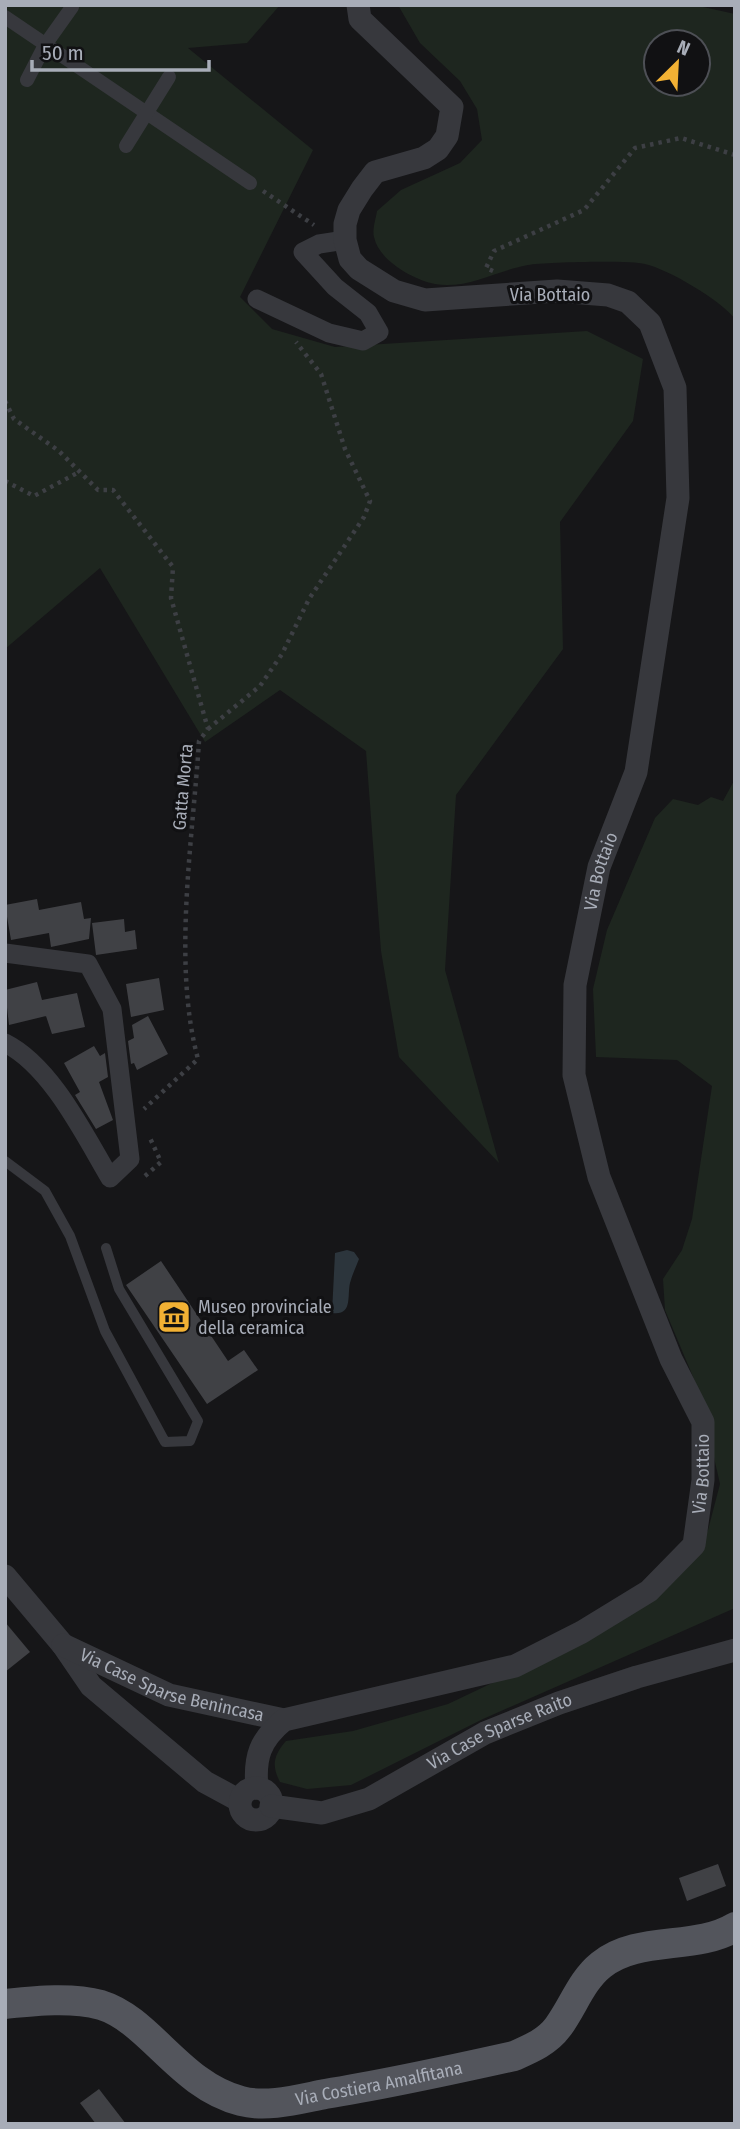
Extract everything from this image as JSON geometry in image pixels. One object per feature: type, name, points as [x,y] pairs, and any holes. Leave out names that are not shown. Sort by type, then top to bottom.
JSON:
[{"type":"main road","name":"Via Costiera Amalfitana","points":[[5,2004],[36,2001],[101,2005],[136,2027],[198,2082],[222,2095],[244,2102],[288,2101],[514,2056],[534,2048],[558,2027],[575,1996],[600,1965],[632,1951],[692,1942],[735,1927]]},
{"type":"street","points":[[257,299],[329,333],[363,341],[379,332],[368,313],[335,287],[303,251],[319,244],[345,240],[349,210],[375,172],[424,158],[438,149],[447,136],[452,107],[360,19],[358,5]]},
{"type":"street","points":[[27,80],[45,45],[72,7]]},
{"type":"street","points":[[5,17],[250,183]]},
{"type":"street","points":[[126,146],[169,77]]},
{"type":"street","name":"Via Bottaio","points":[[284,1720],[516,1666],[582,1632],[649,1591],[694,1545],[703,1479],[703,1422],[671,1359],[599,1177],[574,1075],[575,985],[599,867],[636,772],[678,498],[675,388],[650,323],[628,302],[608,295],[556,291],[425,300],[394,292],[359,269],[350,259],[345,240]]},
{"type":"street","points":[[5,953],[88,964],[112,1009],[130,1159],[110,1178],[66,1106],[24,1053],[5,1043]]},
{"type":"street","name":"Via Case Sparse Raito","points":[[5,1576],[63,1645],[100,1695],[205,1782],[248,1795],[242,1812],[250,1819],[266,1816],[271,1806],[322,1812],[369,1799],[485,1733],[559,1703],[637,1676],[735,1650]]},
{"type":"street","name":"Via Case Sparse Benincasa","points":[[63,1645],[169,1695],[284,1720]]},
{"type":"street","points":[[248,1795],[266,1736],[284,1720]]},
{"type":"lane","points":[[5,1161],[44,1191],[70,1236],[104,1331],[165,1442],[190,1441],[198,1421],[119,1289],[106,1248]]},
{"type":"path","points":[[505,276],[486,268],[494,251],[584,210],[635,148],[681,138],[735,155]]},
{"type":"path","points":[[250,183],[317,227]]},
{"type":"path","points":[[208,729],[260,686],[282,654],[309,599],[365,517],[370,501],[345,449],[321,374],[297,344],[284,314]]},
{"type":"path","name":"Gatta Morta","points":[[5,401],[13,419],[59,451],[97,490],[113,490],[173,567],[171,598],[208,729],[199,741],[186,947],[191,1032],[198,1059],[140,1113]]},
{"type":"path","points":[[5,481],[34,496],[79,472]]},
{"type":"path","points":[[110,1178],[126,1192],[161,1162],[145,1125]]},
{"type":"shaded area","points":[[5,5],[280,5],[247,43],[188,48],[313,150],[240,297],[272,329],[335,347],[587,331],[643,359],[633,421],[560,522],[563,649],[456,795],[445,970],[499,1163],[399,1057],[381,951],[366,751],[280,690],[205,742],[100,568],[5,649]]},
{"type":"shaded area","points":[[398,5],[694,5],[735,14],[735,319],[694,287],[667,272],[645,264],[537,264],[517,267],[470,282],[447,285],[417,278],[398,268],[377,246],[374,228],[377,211],[401,190],[460,163],[482,140],[477,109],[460,81],[420,43]]},
{"type":"shaded area","points":[[735,779],[735,1608],[483,1719],[351,1785],[307,1789],[280,1782],[275,1770],[275,1760],[286,1741],[353,1731],[448,1704],[532,1664],[678,1572],[708,1530],[720,1484],[699,1391],[665,1310],[663,1279],[682,1250],[692,1219],[712,1086],[677,1060],[596,1057],[593,989],[607,930],[655,818],[673,799],[698,805],[711,797],[723,801]]},
{"type":"shaded area","points":[[347,1250],[354,1252],[359,1259],[350,1283],[346,1308],[339,1313],[332,1313],[335,1253]]},
{"type":"building","points":[[37,899],[39,910],[81,902],[84,919],[91,918],[89,939],[51,947],[49,933],[11,940],[5,905]]},
{"type":"building","points":[[124,919],[125,932],[135,930],[137,949],[96,955],[92,923]]},
{"type":"building","points":[[159,978],[164,1010],[131,1017],[126,984]]},
{"type":"building","points":[[37,982],[42,1000],[77,993],[85,1027],[52,1034],[46,1016],[9,1025],[5,990]]},
{"type":"building","points":[[148,1016],[168,1054],[137,1070],[134,1063],[131,1064],[128,1041],[134,1038],[132,1025]]},
{"type":"building","points":[[94,1046],[100,1056],[105,1053],[108,1077],[99,1082],[113,1120],[96,1129],[75,1095],[80,1092],[64,1063]]},
{"type":"building","name":"Museo provinciale della ceramica","points":[[161,1261],[228,1361],[244,1350],[258,1370],[207,1404],[126,1285]]},
{"type":"building","points":[[5,1622],[30,1652],[5,1672]]},
{"type":"building","points":[[718,1864],[726,1886],[687,1901],[679,1878]]},
{"type":"building","points":[[99,2089],[126,2124],[96,2124],[80,2103]]},
{"type":"place","name":"Museo provinciale della ceramica","points":[[174,1317]]}]
